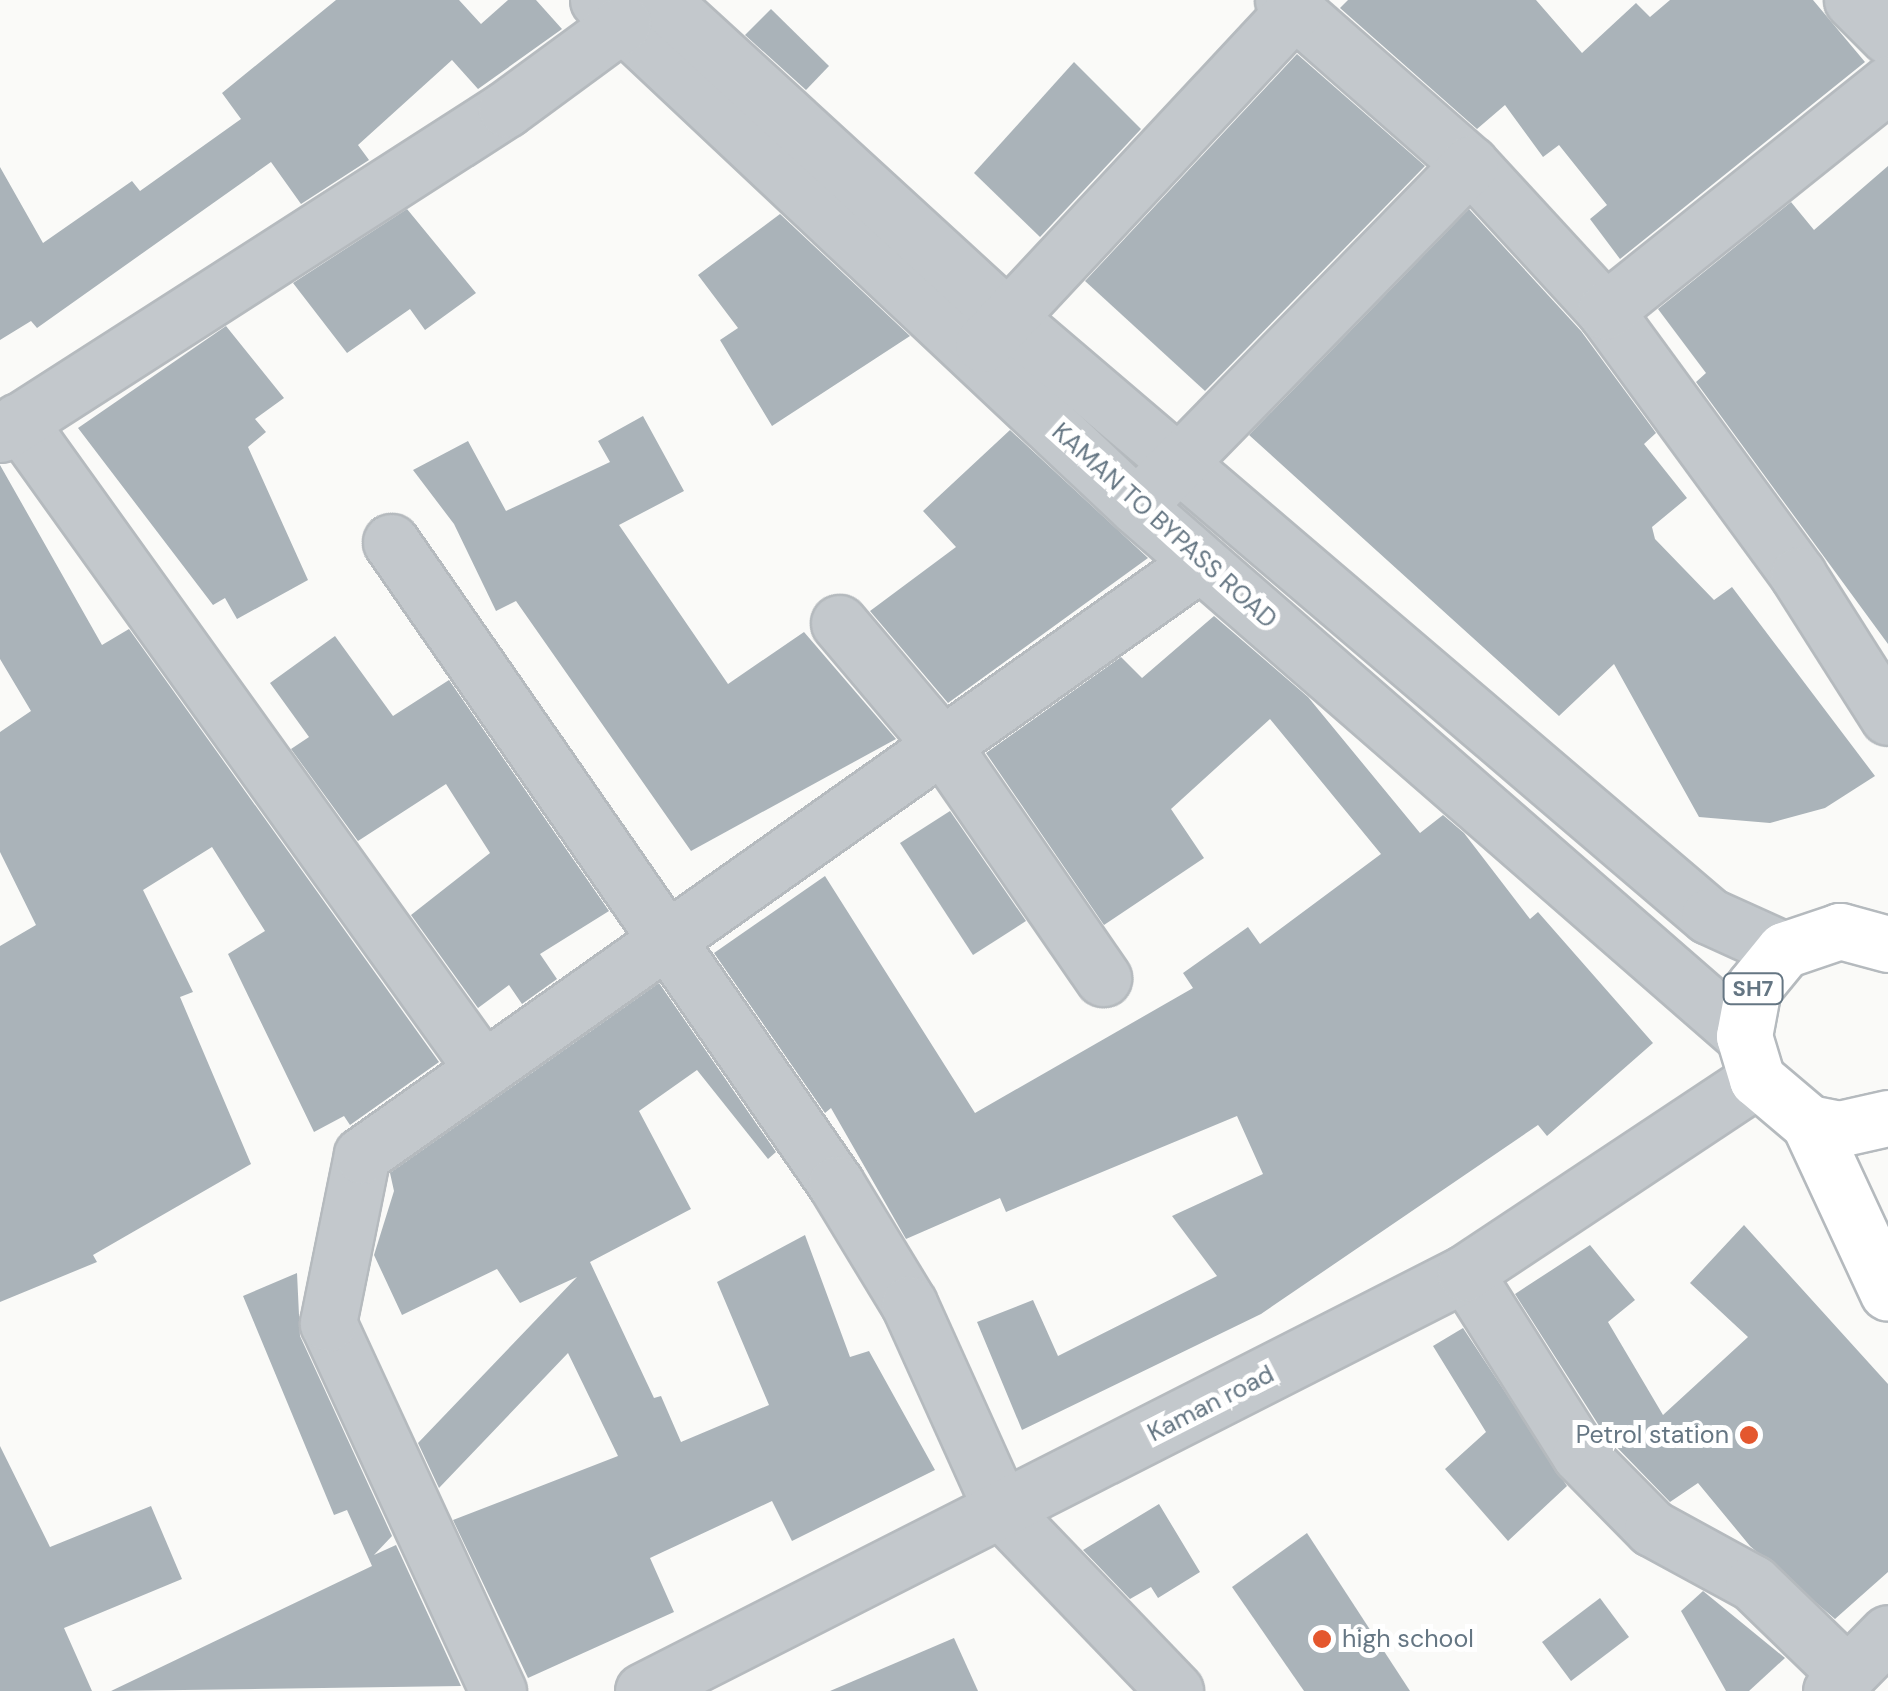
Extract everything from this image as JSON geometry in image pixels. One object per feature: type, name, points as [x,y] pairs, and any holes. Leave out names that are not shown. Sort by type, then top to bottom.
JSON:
[{"type":"main road","name":"SH7","points":[[1750,1057],[1753,988],[1784,950],[1810,936],[1882,932]]},
{"type":"main road","points":[[1750,1057],[1809,1123],[1888,1294]]},
{"type":"main road","points":[[1809,1123],[1838,1128],[1888,1118]]},
{"type":"street","points":[[1852,0],[1888,36]]},
{"type":"street","points":[[993,334],[1289,5],[1470,164],[1605,311],[1798,575],[1888,718]]},
{"type":"street","points":[[482,1068],[9,428],[506,109],[627,8]]},
{"type":"street","name":"KAMAN TO BYPASS ROAD","points":[[627,8],[993,334],[1178,463],[1709,916],[1784,950]]},
{"type":"street","points":[[1605,311],[1888,84]]},
{"type":"street","points":[[1136,506],[1470,164]]},
{"type":"street","name":"KAMAN TO BYPASS ROAD","points":[[993,334],[1136,506],[1750,1057]]},
{"type":"street","points":[[391,542],[668,940],[909,1304],[1003,1512],[1175,1691]]},
{"type":"street","points":[[498,1691],[328,1323],[362,1155],[1200,562]]},
{"type":"street","points":[[840,623],[944,746],[1103,978]]},
{"type":"street","name":"Kaman road","points":[[643,1691],[1003,1512],[1465,1273],[1750,1057]]},
{"type":"street","points":[[1465,1273],[1580,1454],[1652,1528],[1753,1584],[1839,1683],[1888,1634]]},
{"type":"building","points":[[336,0],[459,0],[481,24],[508,0],[536,0],[562,29],[478,89],[452,60],[358,145],[369,160],[301,204],[271,162],[37,328],[31,321],[0,340],[0,167],[43,243],[132,181],[140,191],[241,119],[222,93]]},
{"type":"building","points":[[1348,0],[1536,0],[1582,53],[1636,3],[1650,17],[1670,0],[1813,0],[1865,62],[1620,259],[1590,219],[1607,205],[1559,145],[1543,157],[1505,105],[1477,129],[1340,8]]},
{"type":"building","points":[[771,9],[829,66],[806,90],[745,35]]},
{"type":"building","points":[[1297,54],[1425,166],[1205,391],[1085,281]]},
{"type":"building","points":[[1074,62],[1141,129],[1040,237],[974,173]]},
{"type":"building","points":[[1888,166],[1888,644],[1696,382],[1706,373],[1658,309],[1791,202],[1814,230]]},
{"type":"building","points":[[407,209],[476,293],[425,330],[410,309],[347,353],[293,283]]},
{"type":"building","points":[[1469,209],[1581,331],[1656,433],[1644,444],[1687,498],[1652,527],[1655,539],[1714,600],[1732,587],[1875,776],[1825,808],[1770,823],[1699,817],[1614,664],[1559,716],[1249,435]]},
{"type":"building","points":[[780,214],[910,336],[772,426],[720,340],[738,328],[698,275]]},
{"type":"building","points":[[226,326],[284,398],[255,419],[266,432],[248,447],[308,580],[237,619],[225,598],[213,605],[78,428]]},
{"type":"building","points":[[643,416],[684,491],[619,525],[728,684],[804,632],[896,739],[691,851],[516,601],[496,611],[454,524],[413,470],[468,441],[506,511],[610,462],[598,441]]},
{"type":"building","points":[[1010,430],[1148,558],[948,703],[870,611],[956,547],[923,511]]},
{"type":"building","points":[[0,465],[102,645],[129,629],[439,1062],[350,1125],[344,1116],[314,1132],[228,954],[265,931],[212,847],[143,890],[193,992],[180,997],[251,1164],[93,1255],[97,1262],[0,1302],[0,946],[36,925],[0,852],[0,732],[31,711],[0,659]]},
{"type":"building","points":[[1214,616],[1308,697],[1420,833],[1443,815],[1464,833],[1530,919],[1538,912],[1653,1043],[1547,1136],[1538,1125],[1261,1314],[1022,1430],[977,1322],[1033,1300],[1058,1356],[1217,1276],[1172,1216],[1263,1174],[1237,1116],[1006,1212],[1000,1198],[906,1239],[831,1108],[825,1113],[714,953],[825,876],[975,1113],[1193,988],[1183,973],[1248,927],[1260,944],[1381,854],[1270,719],[1171,809],[1204,858],[1104,925],[986,753],[1121,657],[1142,678]]},
{"type":"building","points":[[335,636],[393,716],[449,680],[609,911],[540,954],[557,979],[522,1004],[509,985],[478,1008],[411,915],[490,853],[446,784],[358,841],[291,749],[309,737],[270,683]]},
{"type":"building","points":[[950,811],[1026,921],[973,955],[900,843]]},
{"type":"building","points":[[659,983],[776,1152],[768,1159],[697,1070],[639,1111],[691,1209],[590,1262],[654,1398],[661,1396],[681,1442],[769,1405],[717,1282],[805,1235],[850,1357],[869,1351],[935,1470],[792,1541],[772,1501],[650,1558],[674,1612],[528,1678],[453,1520],[618,1456],[568,1353],[439,1488],[418,1443],[577,1277],[520,1303],[497,1269],[402,1315],[374,1255],[394,1191],[390,1173]]},
{"type":"building","points":[[1744,1225],[1888,1384],[1888,1572],[1835,1619],[1750,1546],[1698,1483],[1670,1502],[1605,1435],[1515,1294],[1590,1245],[1635,1300],[1608,1322],[1663,1415],[1748,1337],[1690,1283]]},
{"type":"building","points":[[297,1273],[300,1336],[392,1536],[374,1555],[396,1545],[461,1686],[111,1691],[372,1566],[347,1510],[334,1515],[243,1296]]},
{"type":"building","points":[[1463,1328],[1567,1486],[1508,1541],[1445,1469],[1486,1432],[1433,1346]]},
{"type":"building","points":[[0,1446],[50,1547],[151,1506],[182,1579],[64,1628],[92,1691],[0,1691]]},
{"type":"building","points":[[1159,1504],[1200,1572],[1158,1598],[1151,1587],[1130,1599],[1083,1550]]},
{"type":"building","name":"high school","points":[[1307,1533],[1410,1691],[1304,1691],[1232,1587]]},
{"type":"building","points":[[1703,1591],[1785,1658],[1749,1691],[1726,1691],[1681,1611]]},
{"type":"building","points":[[1600,1598],[1629,1637],[1571,1681],[1542,1642]]},
{"type":"building","points":[[954,1638],[978,1691],[830,1691]]},
{"type":"place","name":"Petrol station","points":[[1749,1435]]},
{"type":"place","name":"high school","points":[[1322,1639]]}]
